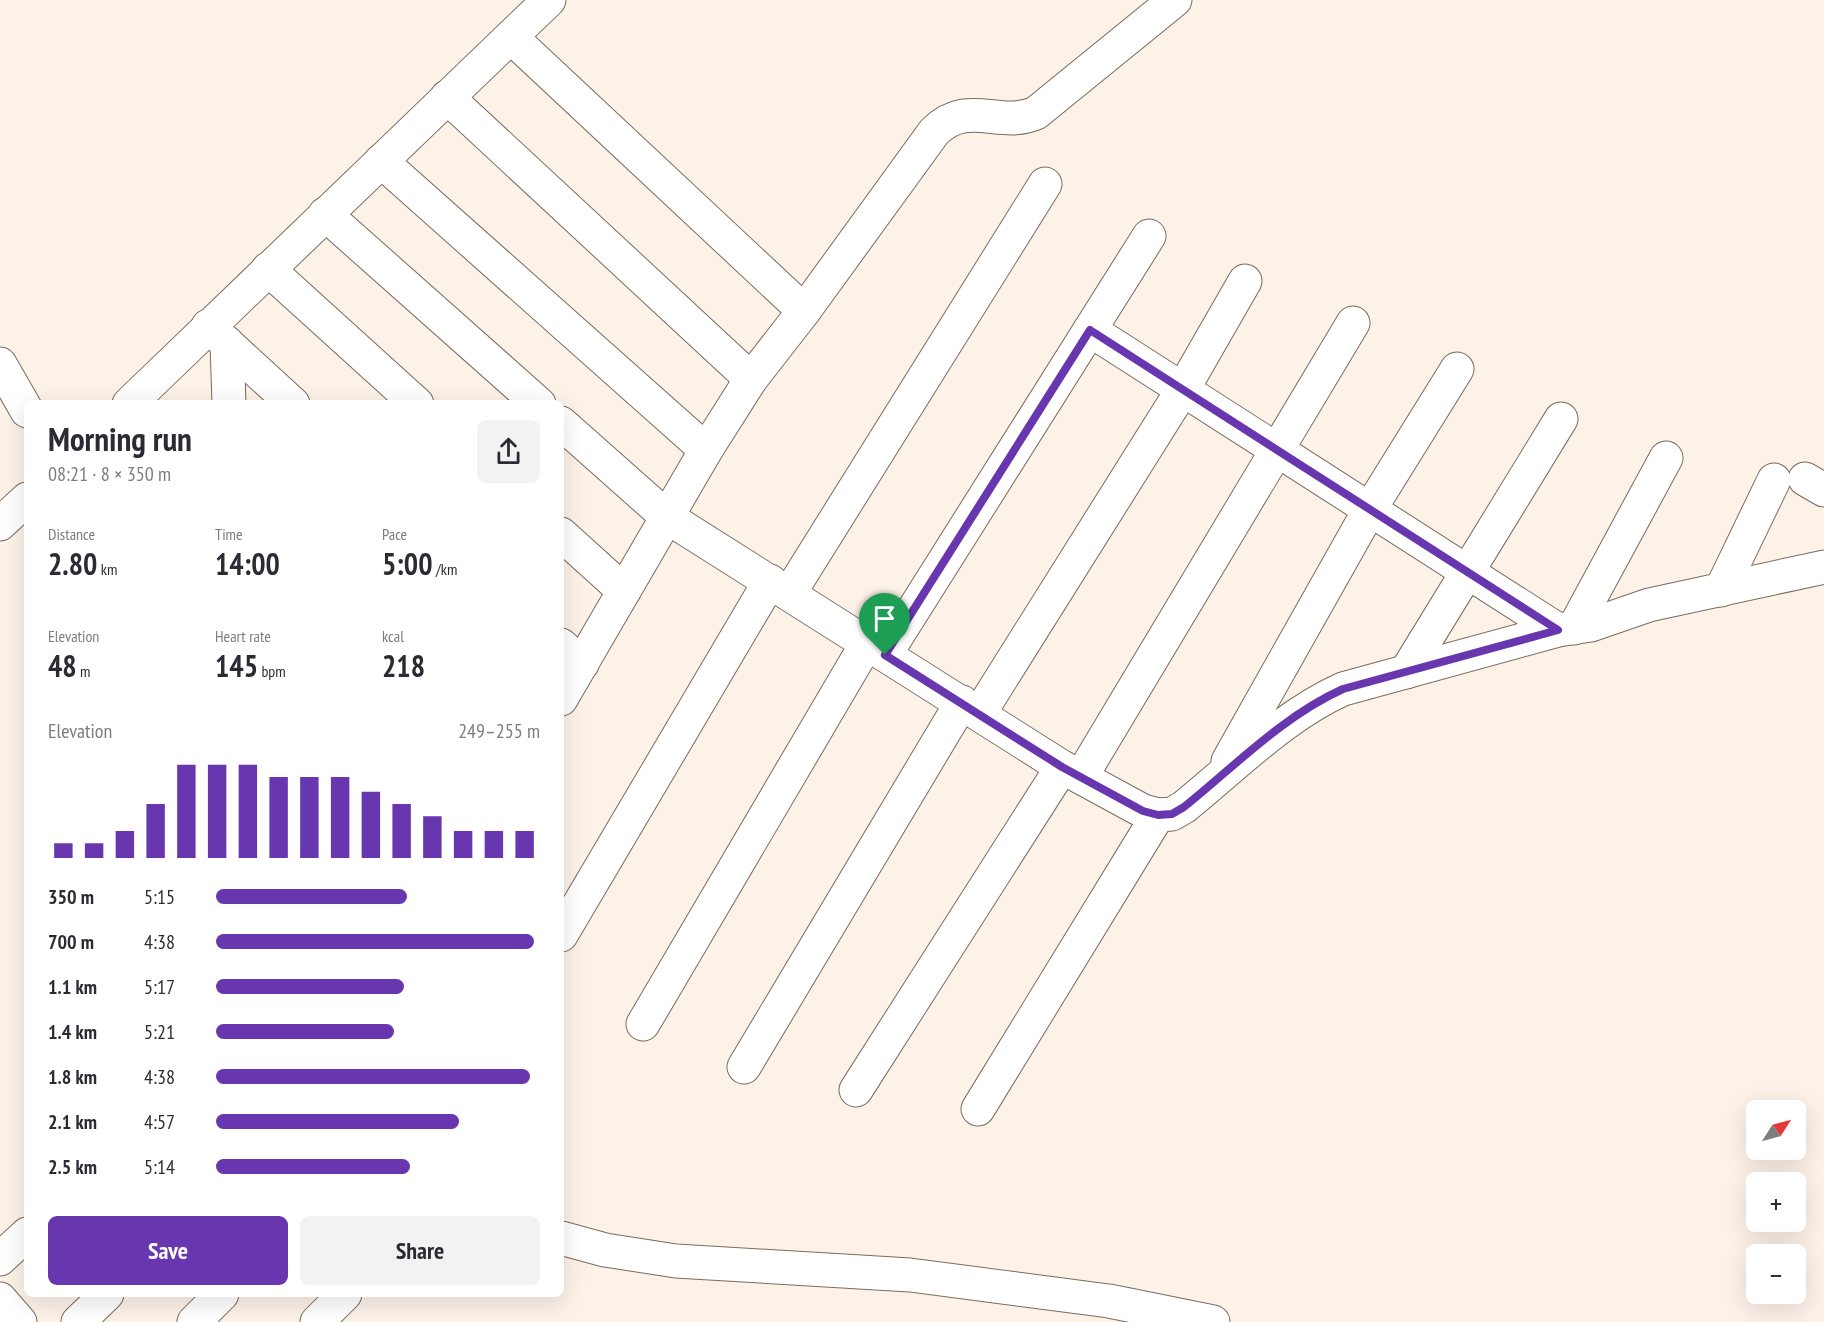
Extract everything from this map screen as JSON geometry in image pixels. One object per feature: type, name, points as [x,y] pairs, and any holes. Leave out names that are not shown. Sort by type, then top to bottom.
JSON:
[{"type":"street","points":[[133,400],[170,363],[218,335],[268,269],[549,0]]},
{"type":"street","points":[[564,686],[571,655],[624,591],[706,450],[751,379],[941,125],[953,117],[968,115],[1025,118],[1036,113],[1176,0]]},
{"type":"street","points":[[511,37],[804,311]]},
{"type":"street","points":[[447,97],[751,379]]},
{"type":"street","points":[[381,161],[706,450]]},
{"type":"street","points":[[564,930],[779,587],[1045,184]]},
{"type":"street","points":[[325,214],[534,400]]},
{"type":"street","points":[[643,1024],[876,649],[1090,330],[1149,236]]},
{"type":"street","points":[[268,269],[413,400]]},
{"type":"street","points":[[744,1067],[970,708],[1183,389],[1245,281]]},
{"type":"street","points":[[856,1090],[1072,772],[1277,449],[1353,323]]},
{"type":"street","points":[[1090,330],[1467,572],[1566,629]]},
{"type":"street","points":[[218,335],[228,400]]},
{"type":"street","points":[[218,335],[289,400]]},
{"type":"street","points":[[0,364],[24,406]]},
{"type":"street","points":[[1217,781],[1370,509],[1457,369]]},
{"type":"street","points":[[1406,672],[1560,419]]},
{"type":"street","points":[[564,426],[667,517],[1072,772],[1143,811],[1158,815],[1172,814],[1184,807],[1282,726],[1326,697],[1343,689],[1591,624],[1649,605],[1824,567]]},
{"type":"street","points":[[1566,629],[1666,458]]},
{"type":"street","points":[[1721,590],[1801,483]]},
{"type":"street","points":[[0,524],[24,502]]},
{"type":"street","points":[[564,537],[624,591]]},
{"type":"street","points":[[978,1109],[1158,815]]},
{"type":"street","points":[[0,1259],[24,1237]]},
{"type":"street","points":[[564,1239],[644,1257],[676,1261],[910,1275],[1109,1301],[1213,1322]]},
{"type":"street","points":[[78,1322],[104,1297]]},
{"type":"street","points":[[194,1322],[219,1297]]},
{"type":"street","points":[[317,1322],[342,1297]]},
{"type":"street","points":[[0,1299],[20,1322]]},
{"type":"route","points":[[1090,330],[1558,630],[1343,689],[1326,697],[1282,726],[1184,807],[1172,814],[1158,815],[1143,811],[1062,767],[885,655],[1090,330]]}]
